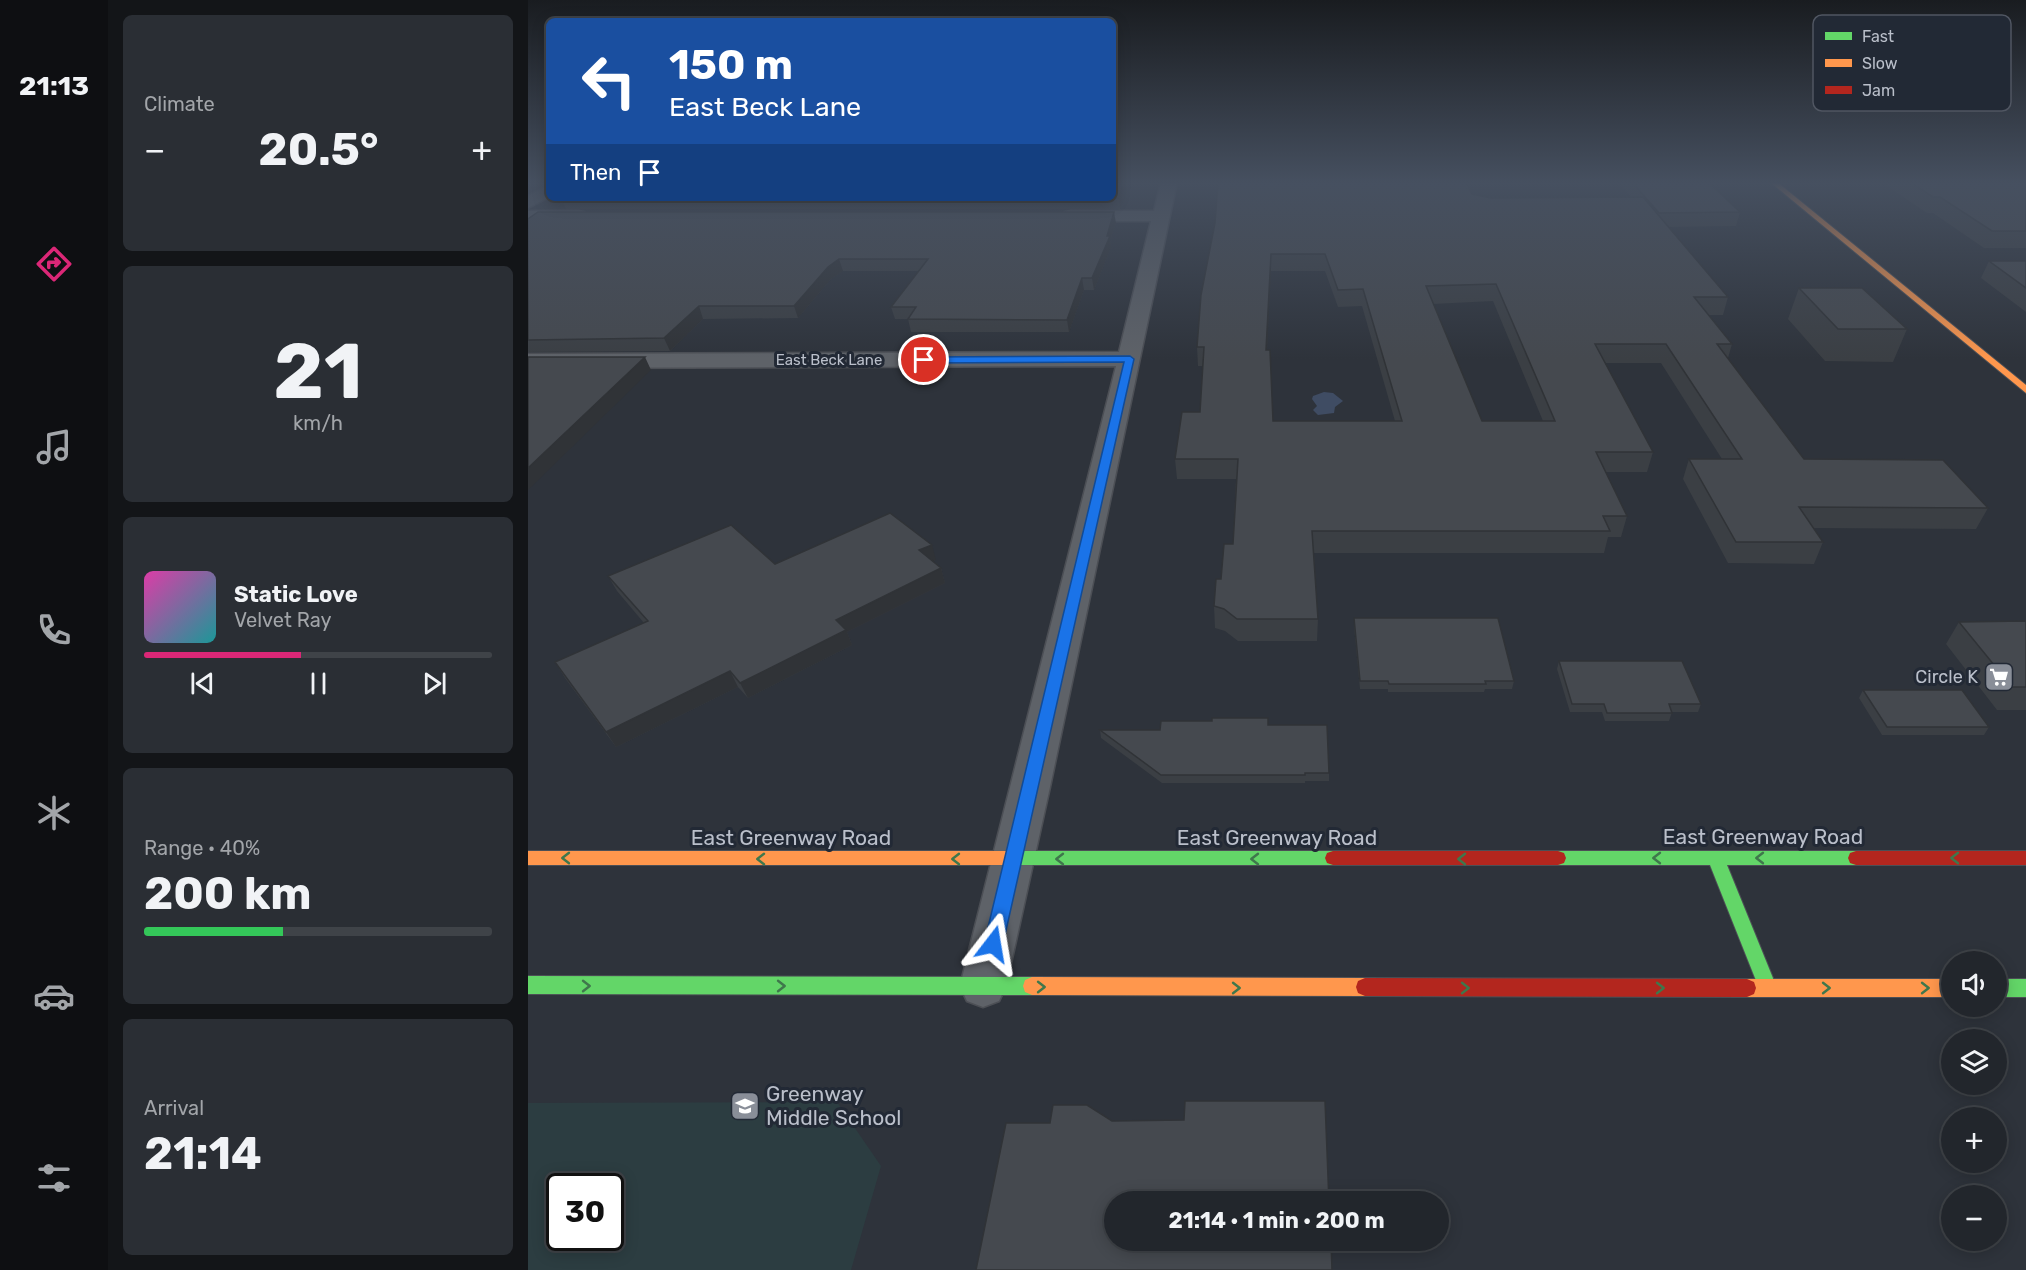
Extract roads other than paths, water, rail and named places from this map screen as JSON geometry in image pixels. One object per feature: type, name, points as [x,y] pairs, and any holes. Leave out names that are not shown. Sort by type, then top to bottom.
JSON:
[{"type":"main road","points":[[1845,241],[2026,390]]},
{"type":"main road","name":"East Greenway Road","points":[[528,858],[2026,858]]},
{"type":"main road","points":[[1716,858],[1768,988]]},
{"type":"main road","points":[[528,985],[1941,988]]},
{"type":"main road","points":[[2007,988],[2026,988]]},
{"type":"street","points":[[983,986],[1156,241]]},
{"type":"street","name":"East Beck Lane","points":[[528,361],[1130,359]]},
{"type":"water","points":[[1324,392],[1333,393],[1343,401],[1335,407],[1334,413],[1318,415],[1313,410],[1317,406],[1312,399],[1313,396]]},
{"type":"place","name":"Circle K","points":[[1999,677]]},
{"type":"place","name":"Greenway Middle School","points":[[745,1106]]}]
